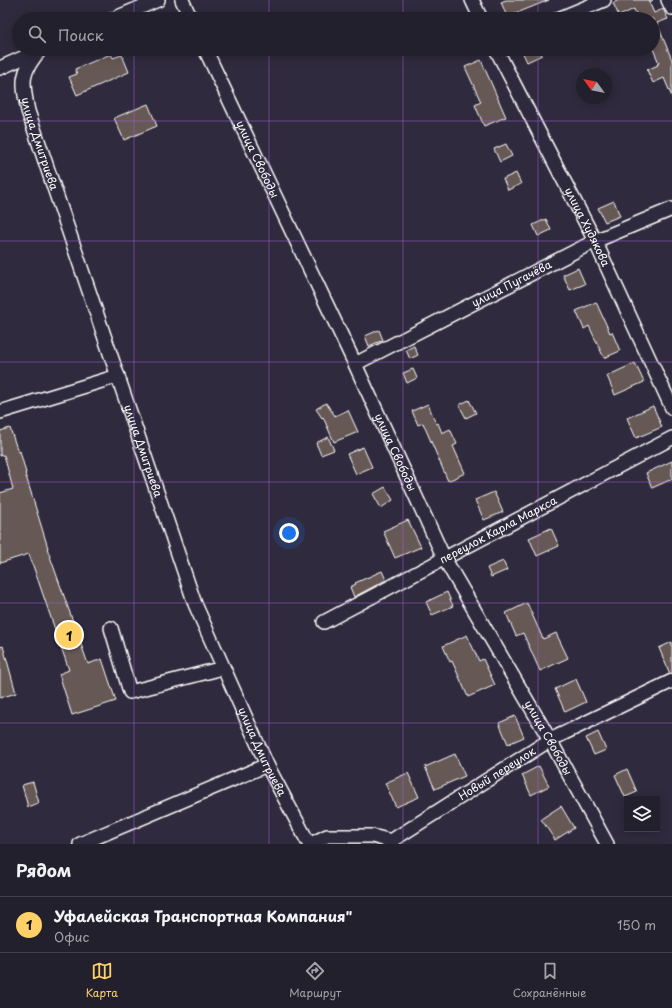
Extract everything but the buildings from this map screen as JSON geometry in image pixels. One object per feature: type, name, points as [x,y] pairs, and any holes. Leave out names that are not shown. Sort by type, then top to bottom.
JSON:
[{"type":"street","points":[[130,12],[158,0]]},
{"type":"street","points":[[182,0],[188,12]]},
{"type":"street","points":[[472,0],[478,12]]},
{"type":"street","points":[[575,12],[604,0]]},
{"type":"street","points":[[668,0],[672,8]]},
{"type":"street","points":[[0,68],[27,56]]},
{"type":"street","name":"улица Дмитриева","points":[[35,56],[31,60],[25,72],[23,88],[28,111],[195,604],[267,765],[310,844]]},
{"type":"street","name":"улица Свободы","points":[[208,56],[355,364],[444,558],[550,740],[607,844]]},
{"type":"street","name":"улица Худякова","points":[[500,56],[595,241],[672,408]]},
{"type":"street","name":"улица Пугачёва","points":[[355,364],[595,241],[672,209]]},
{"type":"street","points":[[0,412],[118,376]]},
{"type":"street","name":"переулок Карла Маркса","points":[[324,622],[672,438]]},
{"type":"street","points":[[111,628],[130,692],[223,668]]},
{"type":"street","name":"Новый переулок","points":[[310,844],[327,836],[372,836],[391,842],[550,740],[672,681]]},
{"type":"street","points":[[80,844],[267,765]]},
{"type":"place","name":"Уфалейская Транспортная Компания\"","points":[[69,635]]}]
